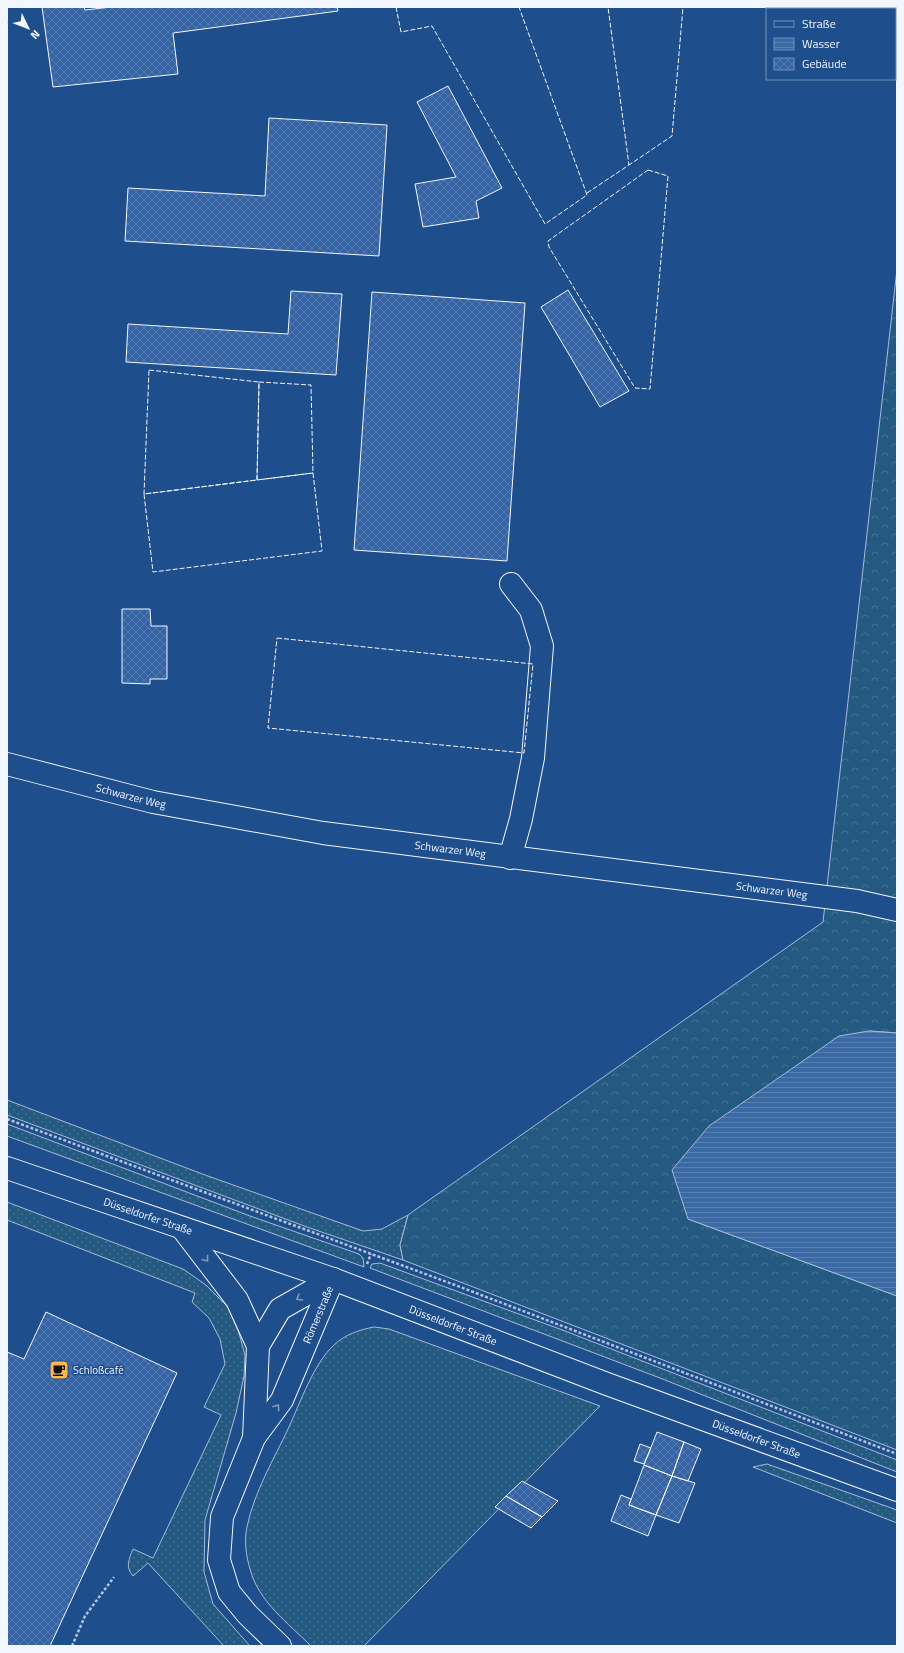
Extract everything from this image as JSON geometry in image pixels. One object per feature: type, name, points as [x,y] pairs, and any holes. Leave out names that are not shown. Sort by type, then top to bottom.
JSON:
[{"type":"street","points":[[510,858],[521,819],[532,758],[542,646],[531,610],[512,584]]},
{"type":"street","name":"Schwarzer Weg","points":[[7,764],[160,804],[323,833],[857,901],[897,910]]},
{"type":"street","name":"Düsseldorfer Straße","points":[[7,1168],[333,1279],[607,1384],[897,1490]]},
{"type":"street","points":[[182,1228],[237,1300],[258,1346]]},
{"type":"street","name":"Römerstraße","points":[[254,1438],[258,1346],[280,1309],[333,1279]]},
{"type":"street","name":"Römerstraße","points":[[280,1646],[247,1614],[229,1592],[219,1560],[222,1517],[254,1438],[282,1400],[333,1279]]},
{"type":"path","points":[[7,1119],[448,1282],[897,1454]]},
{"type":"path","points":[[72,1646],[85,1616],[114,1578]]},
{"type":"green space","points":[[897,269],[897,1033],[869,1031],[688,1219],[897,1296],[897,1450],[403,1260],[400,1245],[408,1215],[823,922]]},
{"type":"green space","points":[[7,1100],[205,1175],[363,1231],[382,1229],[408,1215],[400,1245],[403,1260],[307,1227],[7,1115]]},
{"type":"green space","points":[[7,1124],[250,1216],[359,1254],[363,1258],[364,1267],[7,1136]]},
{"type":"green space","points":[[7,1202],[183,1269],[206,1285],[228,1307],[239,1333],[245,1355],[244,1376],[236,1413],[205,1520],[204,1572],[213,1604],[250,1646],[224,1646],[148,1563],[133,1576],[128,1566],[133,1549],[153,1558],[221,1415],[204,1407],[225,1364],[220,1339],[209,1318],[192,1302],[195,1293],[7,1220]]},
{"type":"green space","points":[[380,1263],[565,1331],[897,1460],[897,1472],[660,1378],[370,1268],[372,1264]]},
{"type":"green space","points":[[374,1327],[389,1329],[600,1406],[364,1646],[311,1646],[267,1602],[254,1581],[247,1559],[246,1532],[250,1514],[259,1488],[308,1384],[320,1362],[334,1345],[343,1338],[358,1331]]},
{"type":"green space","points":[[767,1464],[897,1510],[897,1523],[753,1467]]},
{"type":"water","points":[[869,1031],[897,1033],[897,1296],[688,1219],[672,1170],[709,1126],[839,1036]]},
{"type":"building","points":[[42,7],[84,7],[85,10],[111,7],[337,7],[338,11],[173,33],[178,74],[53,87]]},
{"type":"building","points":[[448,86],[502,188],[476,201],[479,218],[423,227],[415,184],[456,177],[417,102]]},
{"type":"building","points":[[269,118],[387,125],[379,256],[125,241],[128,188],[265,196]]},
{"type":"building","points":[[568,290],[629,391],[600,407],[541,307]]},
{"type":"building","points":[[291,291],[342,294],[336,375],[126,362],[128,324],[288,334]]},
{"type":"building","points":[[372,292],[525,303],[507,561],[354,550]]},
{"type":"building","points":[[122,609],[150,609],[151,626],[167,626],[167,679],[150,679],[150,684],[122,683]]},
{"type":"building","points":[[46,1312],[177,1373],[50,1646],[7,1646],[7,1352],[24,1359]]},
{"type":"building","points":[[657,1432],[684,1442],[672,1476],[644,1465]]},
{"type":"building","points":[[684,1442],[701,1449],[688,1481],[672,1476]]},
{"type":"building","points":[[640,1444],[651,1448],[644,1464],[634,1461]]},
{"type":"building","points":[[644,1465],[672,1476],[656,1515],[629,1505]]},
{"type":"building","points":[[672,1476],[695,1483],[679,1523],[656,1515]]},
{"type":"building","points":[[522,1481],[558,1501],[542,1517],[506,1496]]},
{"type":"building","points":[[621,1495],[631,1499],[629,1505],[656,1515],[648,1536],[611,1521]]},
{"type":"building","points":[[506,1496],[542,1517],[531,1528],[495,1507]]},
{"type":"fence","points":[[396,7],[401,32],[432,26],[545,224],[587,195],[519,7]]},
{"type":"fence","points":[[587,193],[629,165],[608,7]]},
{"type":"fence","points":[[629,164],[672,136],[683,7]]},
{"type":"fence","points":[[648,170],[668,176],[650,389],[635,388],[549,247],[548,241],[648,170]]},
{"type":"fence","points":[[149,370],[259,382],[257,480],[144,494],[149,370]]},
{"type":"fence","points":[[259,382],[311,385],[313,473],[257,480],[259,382]]},
{"type":"fence","points":[[313,473],[322,551],[153,572],[144,494],[313,473]]},
{"type":"fence","points":[[277,638],[533,664],[524,753],[268,728],[277,638]]},
{"type":"place","name":"Schloßcafé","points":[[59,1370]]}]
